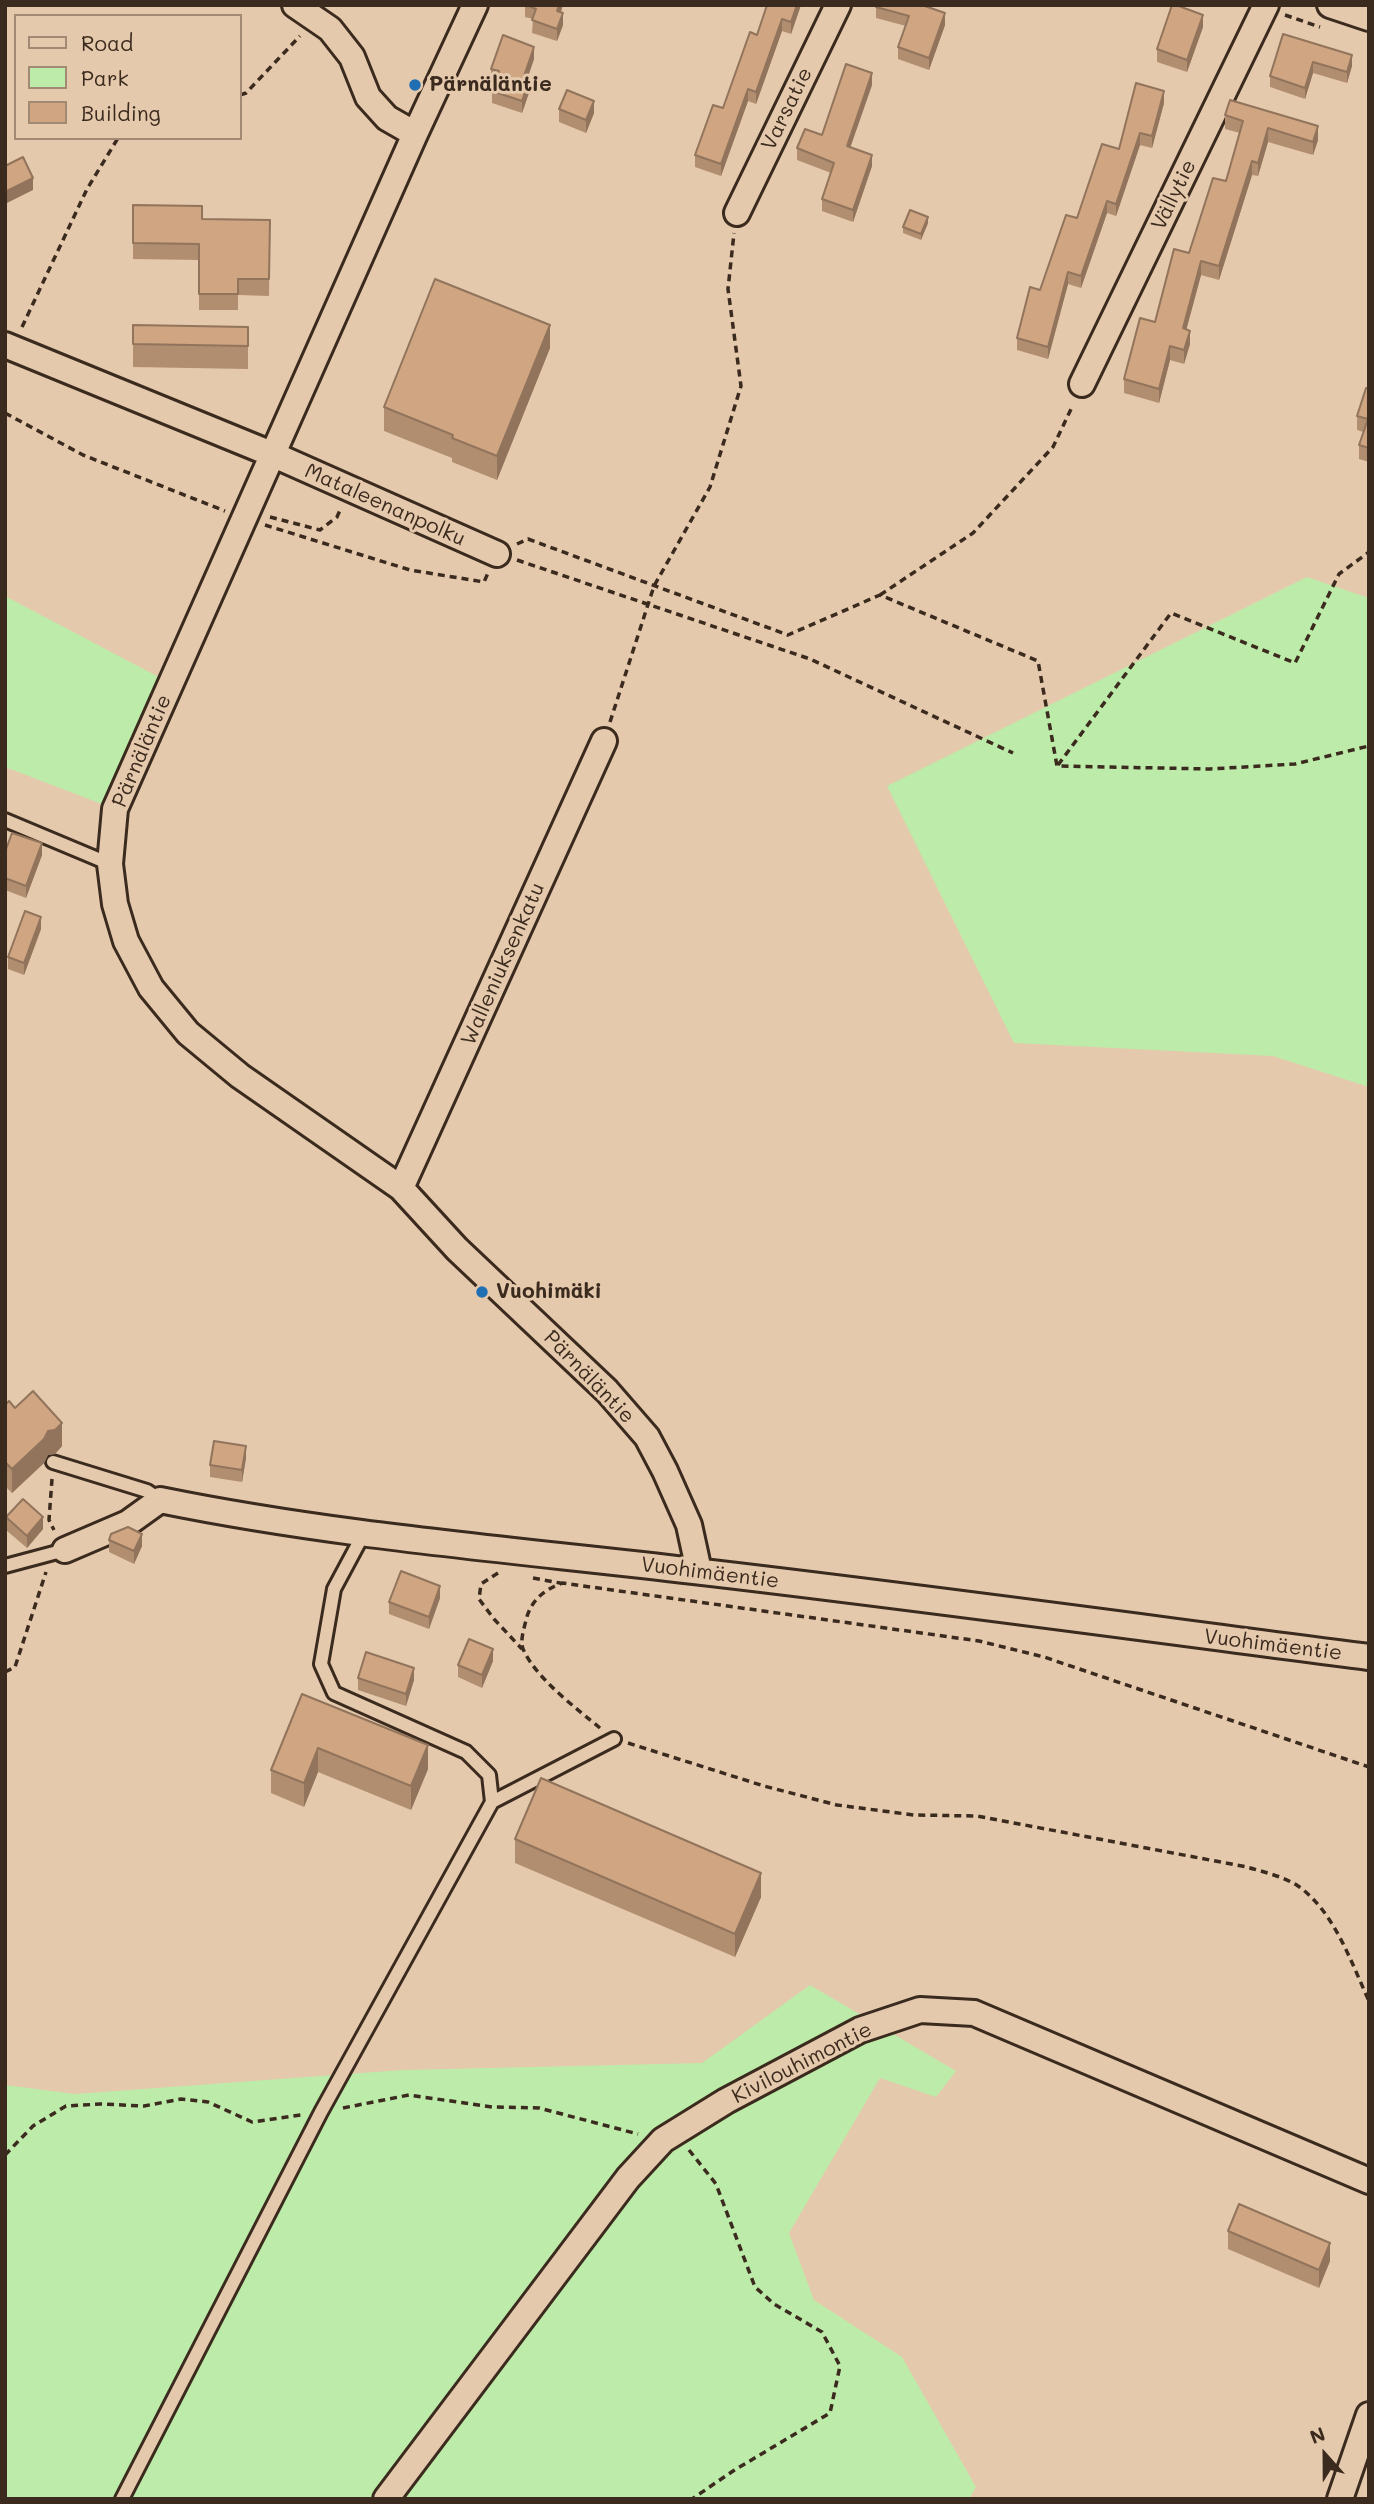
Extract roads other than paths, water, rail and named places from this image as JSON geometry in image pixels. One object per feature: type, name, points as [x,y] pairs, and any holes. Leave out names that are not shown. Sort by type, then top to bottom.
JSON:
[{"type":"street","points":[[295,5],[330,29],[352,57],[368,97],[387,118],[415,134]]},
{"type":"street","name":"Pärnäläntie","points":[[475,5],[415,134],[116,809],[110,864],[115,904],[126,941],[151,988],[188,1033],[240,1076],[401,1188],[457,1249],[607,1391],[647,1437],[666,1471],[690,1525],[699,1571]]},
{"type":"street","name":"Varsatie","points":[[737,212],[838,5]]},
{"type":"street","points":[[1330,5],[1369,18]]},
{"type":"street","name":"Vällytie","points":[[1083,384],[1266,6]]},
{"type":"street","name":"Mataleenanpolku","points":[[9,346],[274,455],[497,554]]},
{"type":"street","name":"Walleniuksenkatu","points":[[401,1188],[604,741]]},
{"type":"street","points":[[58,1552],[128,1523],[160,1500]]},
{"type":"street","name":"Vuohimäentie","points":[[160,1500],[364,1532],[699,1571],[1369,1657]]},
{"type":"street","name":"Kivilouhimontie","points":[[386,2499],[628,2178],[663,2140],[726,2101],[860,2030],[920,2010],[974,2013],[1369,2181]]},
{"type":"street","points":[[1340,2499],[1369,2415]]},
{"type":"lane","points":[[5,820],[110,864]]},
{"type":"lane","points":[[53,1462],[147,1491],[160,1500]]},
{"type":"lane","points":[[364,1532],[334,1589],[321,1664],[334,1693],[466,1752],[489,1775],[492,1802]]},
{"type":"lane","points":[[5,1566],[58,1552]]},
{"type":"lane","points":[[122,2499],[321,2112],[492,1802],[614,1739]]},
{"type":"place","name":"Pärnäläntie","points":[[415,85]]},
{"type":"place","name":"Vuohimäki","points":[[482,1292]]}]
